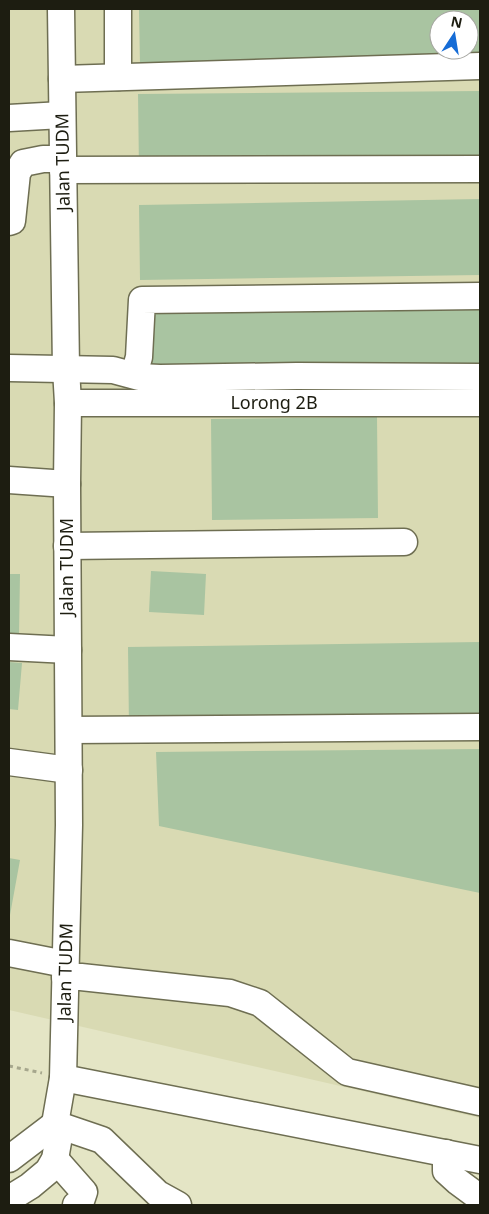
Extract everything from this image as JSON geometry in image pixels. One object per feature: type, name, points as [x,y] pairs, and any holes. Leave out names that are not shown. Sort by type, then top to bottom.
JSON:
[{"type":"street","name":"Jalan TUDM","points":[[55,1159],[58,1142],[55,1124],[63,1078],[69,825],[68,403],[61,9]]},
{"type":"street","points":[[118,9],[118,77]]},
{"type":"street","points":[[62,79],[480,66]]},
{"type":"street","points":[[9,118],[62,115]]},
{"type":"street","points":[[9,222],[12,221],[17,173],[23,163],[43,159],[63,165],[480,169]]},
{"type":"street","points":[[134,375],[138,357],[142,300],[480,296]]},
{"type":"street","points":[[9,368],[113,370],[160,378],[297,376],[480,378]]},
{"type":"street","name":"Lorong 2B","points":[[68,403],[480,402]]},
{"type":"street","points":[[9,480],[67,484]]},
{"type":"street","points":[[67,546],[404,542]]},
{"type":"street","points":[[9,647],[68,650]]},
{"type":"street","points":[[69,730],[480,727]]},
{"type":"street","points":[[9,762],[69,770]]},
{"type":"street","points":[[9,953],[65,970],[81,977],[230,993],[260,1003],[347,1072],[480,1102]]},
{"type":"street","points":[[63,1078],[480,1160]]},
{"type":"street","points":[[9,1159],[55,1124],[102,1140],[158,1194],[178,1205]]},
{"type":"street","points":[[446,1153],[446,1171],[480,1198]]},
{"type":"street","points":[[9,1199],[30,1186],[48,1171],[55,1159],[84,1192],[76,1205]]},
{"type":"path","points":[[9,1066],[63,1078]]},
{"type":"shaded area","points":[[9,9],[480,9],[480,1118],[9,1010]]},
{"type":"building","points":[[139,9],[480,9],[480,62],[140,65]]},
{"type":"building","points":[[480,91],[480,167],[139,170],[138,94]]},
{"type":"building","points":[[480,199],[480,275],[140,280],[139,205]]},
{"type":"building","points":[[480,310],[480,373],[149,376],[148,314]]},
{"type":"building","points":[[377,417],[378,518],[212,520],[211,419]]},
{"type":"building","points":[[151,571],[206,574],[204,615],[149,612]]},
{"type":"building","points":[[9,574],[20,574],[19,636],[9,636]]},
{"type":"building","points":[[480,642],[480,723],[129,728],[128,647]]},
{"type":"building","points":[[9,662],[22,663],[18,710],[9,709]]},
{"type":"building","points":[[480,749],[480,893],[159,826],[156,752]]},
{"type":"building","points":[[9,858],[20,860],[10,915],[9,915]]}]
